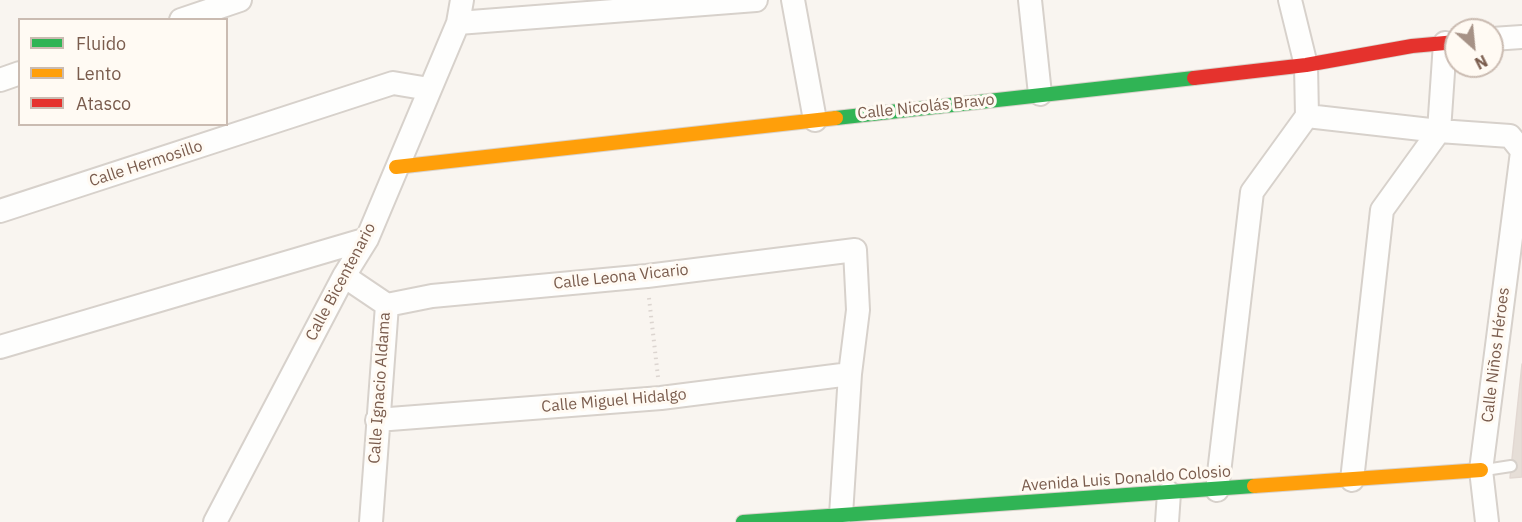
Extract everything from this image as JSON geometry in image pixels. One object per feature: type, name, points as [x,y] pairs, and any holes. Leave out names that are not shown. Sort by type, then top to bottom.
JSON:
[{"type":"street","points":[[187,18],[240,0]]},
{"type":"street","name":"Calle Bicentenario","points":[[215,522],[344,276],[367,239],[458,23],[462,0]]},
{"type":"street","points":[[458,23],[756,0]]},
{"type":"street","points":[[793,0],[815,120]]},
{"type":"street","points":[[1030,0],[1040,94]]},
{"type":"street","points":[[1217,490],[1252,192],[1307,116],[1306,65],[1290,0]]},
{"type":"street","points":[[1504,38],[1522,37]]},
{"type":"street","name":"Calle Nicolás Bravo","points":[[396,167],[1306,65],[1412,46],[1444,43]]},
{"type":"street","points":[[0,80],[18,74]]},
{"type":"street","points":[[1352,480],[1382,210],[1438,131],[1445,78]]},
{"type":"street","name":"Calle Hermosillo","points":[[0,211],[393,83],[429,89]]},
{"type":"street","points":[[1307,116],[1438,131],[1510,136],[1522,152]]},
{"type":"street","name":"Calle Niños Héroes","points":[[1487,522],[1481,470],[1522,152]]},
{"type":"street","points":[[0,347],[367,239]]},
{"type":"street","name":"Calle Leona Vicario","points":[[387,305],[432,296],[647,276],[855,250],[858,310],[850,374]]},
{"type":"street","name":"Calle Ignacio Aldama","points":[[344,276],[387,305],[371,522]]},
{"type":"street","points":[[841,515],[850,374]]},
{"type":"street","name":"Calle Miguel Hidalgo","points":[[377,420],[661,398],[850,374]]},
{"type":"street","name":"Avenida Luis Donaldo Colosio","points":[[747,522],[1481,470]]},
{"type":"street","points":[[1167,522],[1169,493]]},
{"type":"lane","name":"Avenida Luis Donaldo Colosio","points":[[1481,470],[1512,466]]},
{"type":"path","points":[[647,276],[661,398]]},
{"type":"building","points":[[1522,364],[1522,477],[1510,478]]},
{"type":"traffic: fast","points":[[836,118],[1194,78]]},
{"type":"traffic: fast","points":[[743,522],[1254,486]]},
{"type":"traffic: slow","points":[[396,167],[836,118]]},
{"type":"traffic: slow","points":[[1254,486],[1481,470]]},
{"type":"traffic: jam","points":[[1194,78],[1306,65],[1412,46],[1444,43]]}]
